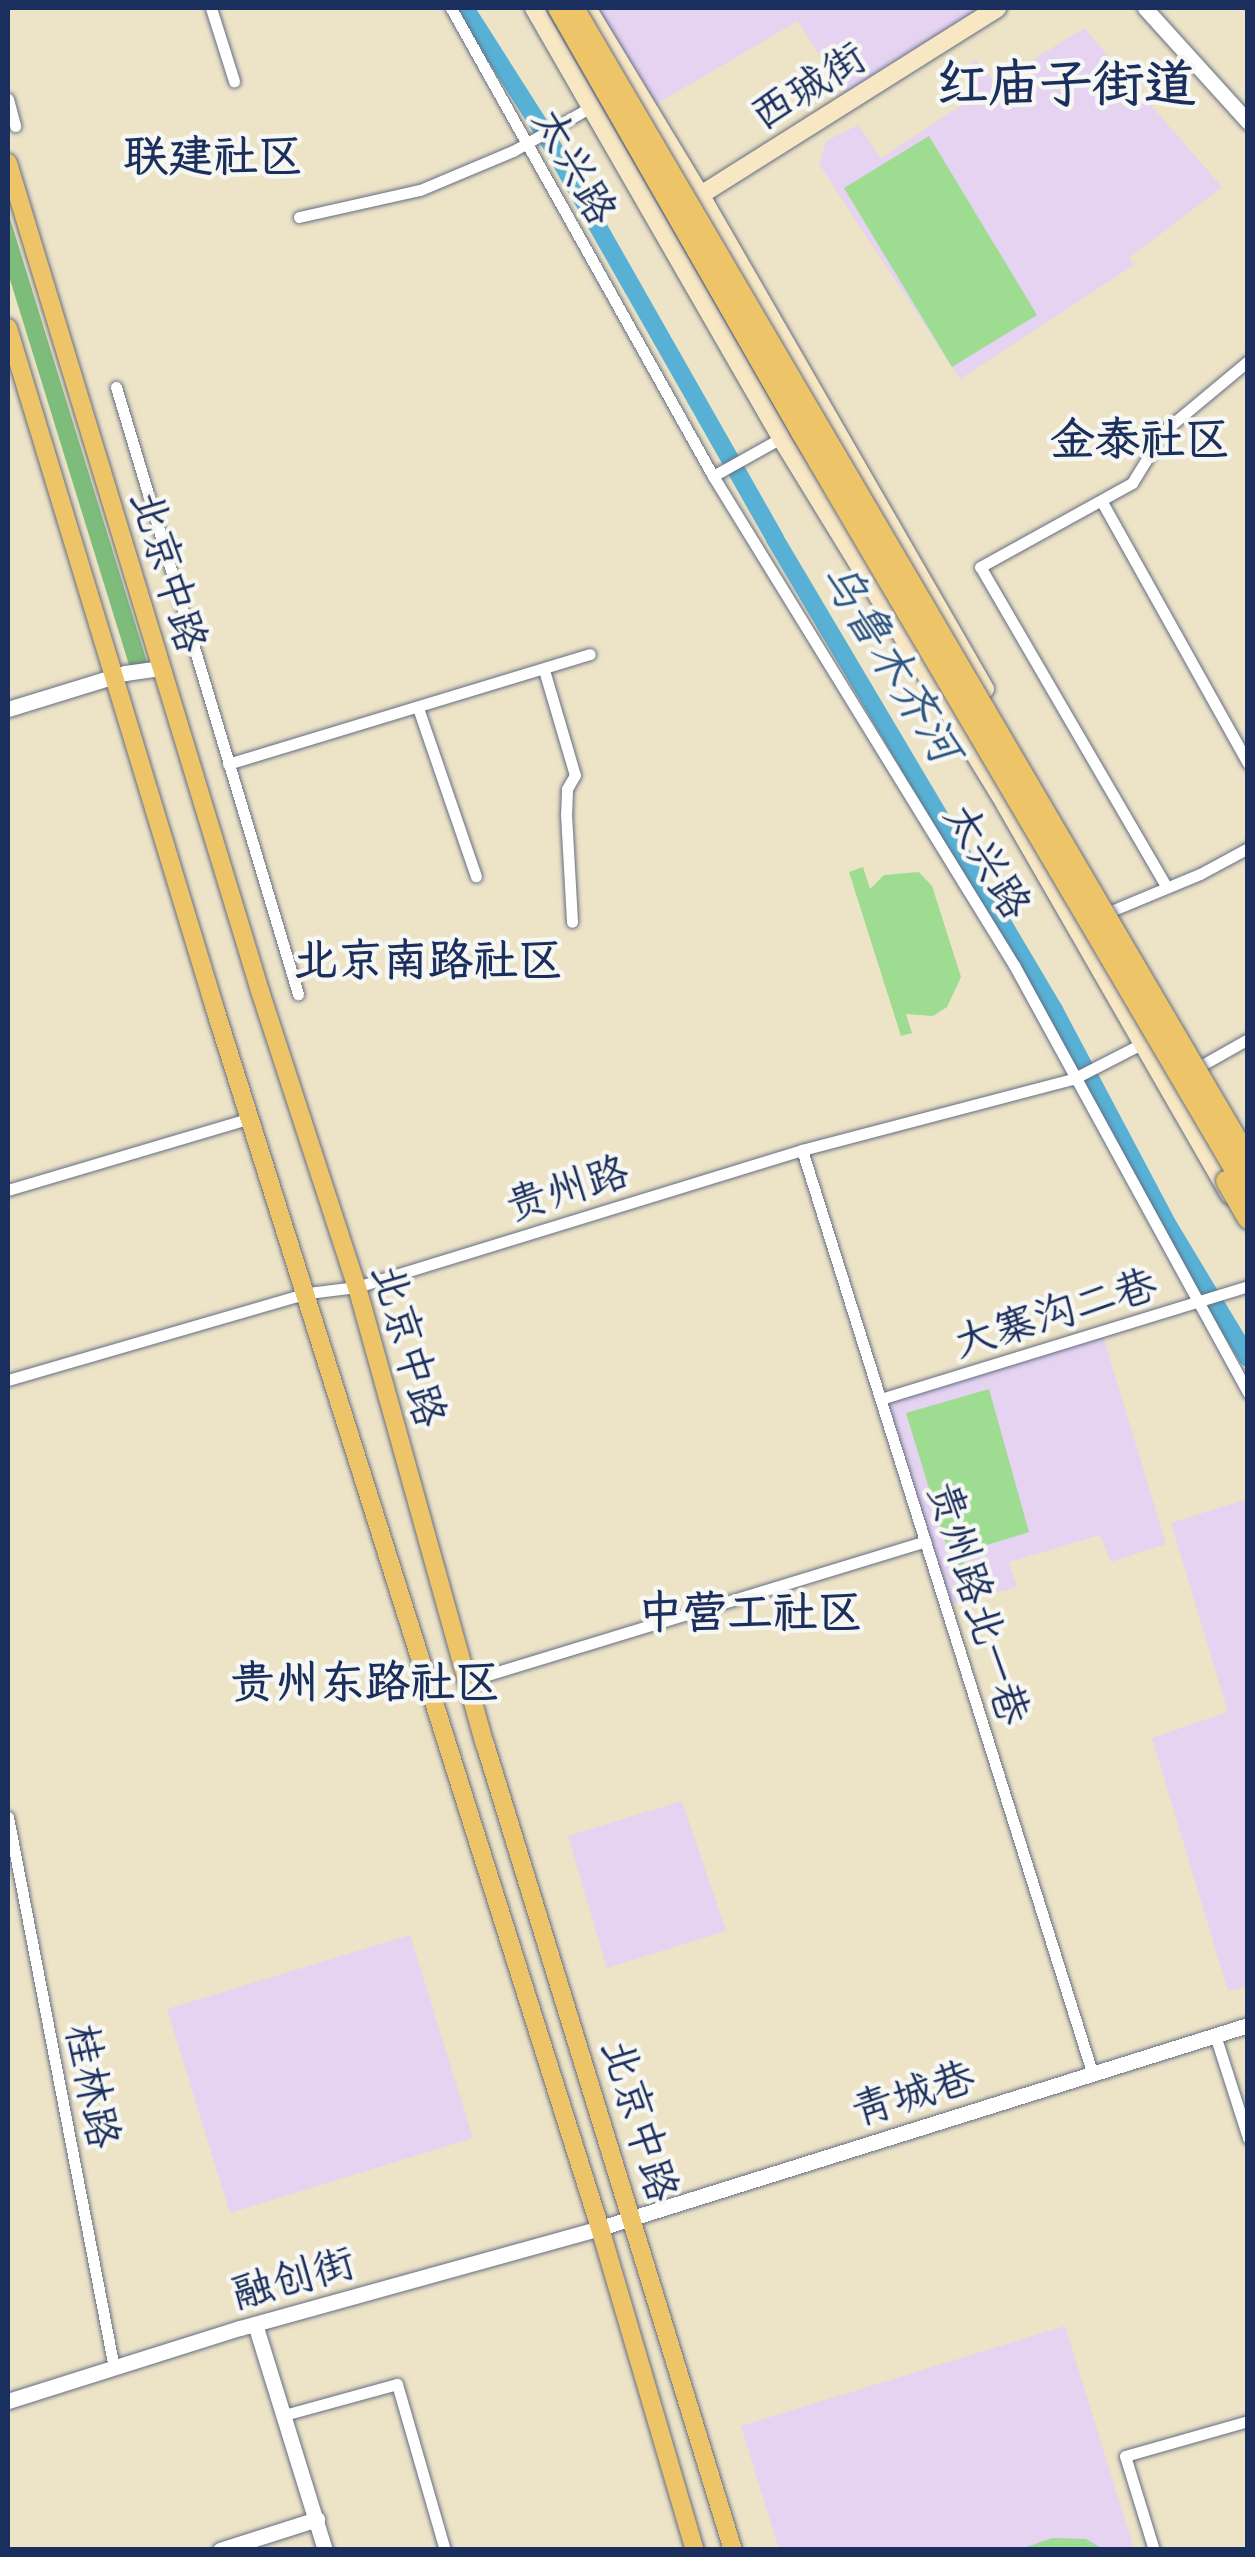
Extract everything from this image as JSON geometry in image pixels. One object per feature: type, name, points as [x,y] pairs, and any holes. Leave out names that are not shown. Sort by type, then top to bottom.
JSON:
[{"type":"highway","points":[[558,8],[1172,1081],[1248,1192]]},
{"type":"highway","points":[[574,8],[1248,1158]]},
{"type":"highway","points":[[1172,1081],[1248,1222]]},
{"type":"main road","points":[[534,8],[781,438],[1004,804],[1141,1044],[1172,1081]]},
{"type":"main road","points":[[587,8],[701,196],[1199,1066],[1248,1144]]},
{"type":"main road","name":"西珹街","points":[[655,220],[701,196],[997,8]]},
{"type":"main road","name":"北京中路","points":[[8,163],[357,1286],[468,1681],[734,2550]]},
{"type":"main road","name":"北京中路","points":[[8,328],[251,1118],[600,2228],[696,2550]]},
{"type":"street","points":[[211,8],[234,81]]},
{"type":"street","name":"太兴路","points":[[450,8],[716,474],[1014,965],[1248,1393]]},
{"type":"street","points":[[1145,8],[1248,122]]},
{"type":"street","points":[[8,99],[15,126]]},
{"type":"street","points":[[300,216],[420,190],[525,144],[591,107]]},
{"type":"street","points":[[1166,886],[980,567],[1132,484],[1164,431],[1248,361]]},
{"type":"street","points":[[116,387],[298,994]]},
{"type":"street","points":[[716,474],[781,438]]},
{"type":"street","points":[[1102,502],[1248,763]]},
{"type":"street","points":[[228,764],[590,654]]},
{"type":"street","points":[[8,709],[162,668]]},
{"type":"street","points":[[544,670],[574,775],[567,789],[566,814],[572,922]]},
{"type":"street","points":[[8,718],[115,681]]},
{"type":"street","points":[[418,708],[476,876]]},
{"type":"street","points":[[1111,912],[1200,874],[1248,848]]},
{"type":"street","name":"贵州路","points":[[8,1380],[308,1293],[357,1286],[802,1150],[1075,1078],[1176,1026]]},
{"type":"street","points":[[1172,1081],[1248,1039]]},
{"type":"street","points":[[8,1190],[251,1118]]},
{"type":"street","name":"贵州路北一巷","points":[[802,1150],[1092,2074]]},
{"type":"street","name":"大寨沟二巷","points":[[881,1399],[1248,1286]]},
{"type":"street","points":[[468,1681],[925,1540]]},
{"type":"street","name":"桂林路","points":[[8,1817],[114,2368]]},
{"type":"street","name":"青城巷","points":[[600,2228],[1248,2025]]},
{"type":"street","points":[[1215,2035],[1248,2138]]},
{"type":"street","name":"融创街","points":[[8,2401],[256,2324],[600,2228]]},
{"type":"street","points":[[256,2324],[325,2550]]},
{"type":"street","points":[[284,2415],[397,2384],[445,2550]]},
{"type":"street","points":[[1154,2550],[1125,2456],[1248,2421]]},
{"type":"street","points":[[220,2550],[317,2519]]},
{"type":"shaded area","points":[[595,8],[997,8],[849,101],[798,21],[653,106]]},
{"type":"shaded area","points":[[1084,28],[1222,187],[1129,258],[1134,265],[960,379],[819,164],[826,141],[858,125],[881,158],[979,94],[962,70],[976,60],[996,83]]},
{"type":"shaded area","points":[[1102,1333],[1166,1544],[1111,1562],[1100,1535],[1009,1562],[1017,1587],[945,1606],[881,1399]]},
{"type":"shaded area","points":[[1247,1499],[1248,1986],[1228,1991],[1152,1738],[1228,1712],[1171,1523]]},
{"type":"shaded area","points":[[682,1801],[726,1931],[607,1968],[568,1836]]},
{"type":"shaded area","points":[[410,1935],[473,2138],[230,2213],[167,2009]]},
{"type":"shaded area","points":[[1065,2326],[1134,2549],[779,2549],[741,2426]]},
{"type":"green space","points":[[929,136],[1037,315],[952,367],[844,188]]},
{"type":"green space","points":[[8,212],[147,662],[130,668],[8,273]]},
{"type":"green space","points":[[863,867],[870,889],[884,875],[919,872],[932,886],[961,977],[947,1007],[933,1016],[906,1014],[912,1033],[901,1036],[849,872]]},
{"type":"green space","points":[[989,1389],[1029,1532],[961,1553],[971,1587],[960,1590],[906,1413]]},
{"type":"green space","points":[[1052,2538],[1086,2539],[1103,2549],[1021,2549]]},
{"type":"waterway","name":"乌鲁木齐河","points":[[465,8],[547,137],[775,539],[1054,1010],[1169,1227],[1248,1358]]},
{"type":"district","name":"红庙子街道","points":[[1066,84]]},
{"type":"district","name":"联建社区","points":[[213,156]]},
{"type":"district","name":"金泰社区","points":[[1140,439]]},
{"type":"district","name":"北京南路社区","points":[[428,960]]},
{"type":"district","name":"中营工社区","points":[[750,1612]]},
{"type":"district","name":"贵州东路社区","points":[[365,1682]]}]
